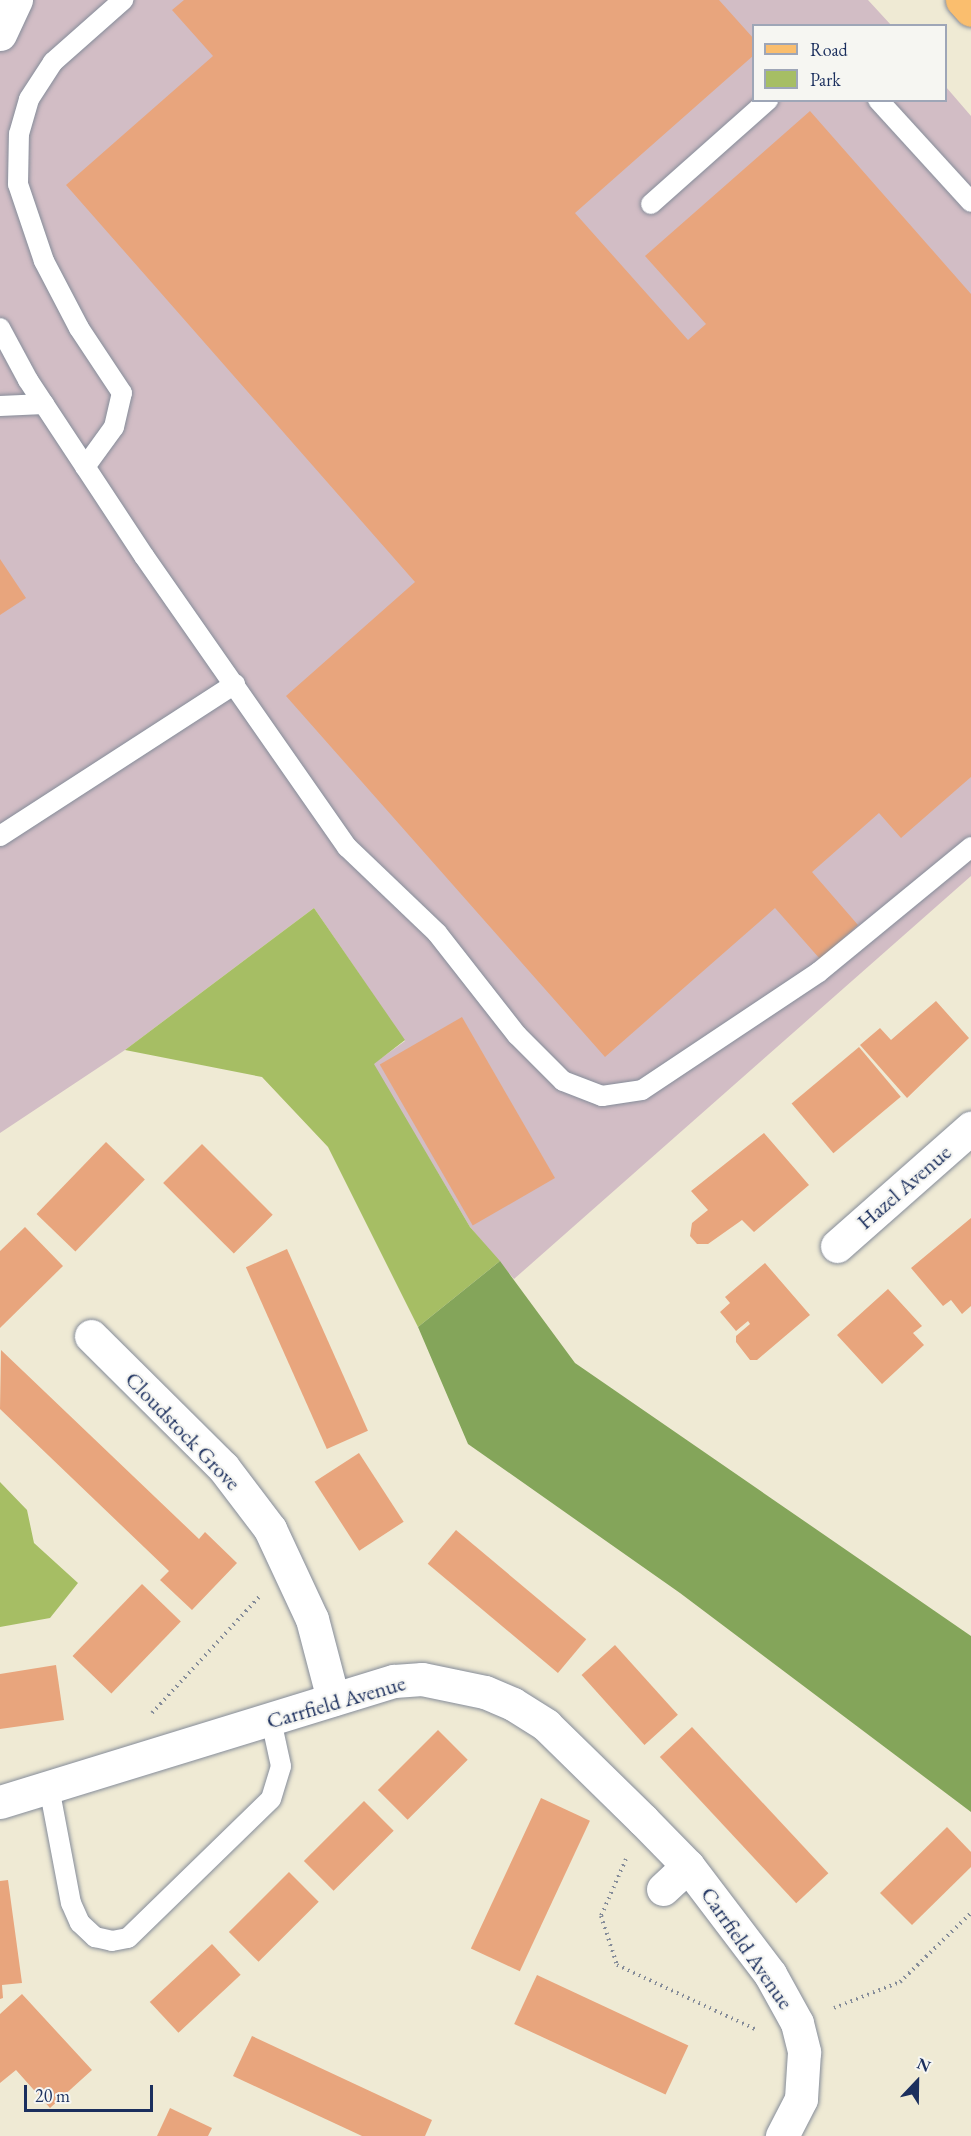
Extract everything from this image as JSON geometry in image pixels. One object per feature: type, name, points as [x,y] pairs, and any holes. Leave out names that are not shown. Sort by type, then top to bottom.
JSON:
[{"type":"main road","points":[[962,0],[971,10]]},
{"type":"street","points":[[0,33],[16,0]]},
{"type":"street","name":"Hazel Avenue","points":[[837,1246],[970,1129]]},
{"type":"street","name":"Cloudstock Grove","points":[[91,1336],[223,1467],[270,1529],[312,1619],[333,1699]]},
{"type":"street","name":"Carrfield Avenue","points":[[0,1802],[394,1681],[422,1679],[485,1692],[513,1704],[546,1725],[688,1866],[770,1974],[800,2037]]},
{"type":"street","name":"Carrfield Avenue","points":[[663,1889],[688,1866]]},
{"type":"street","points":[[782,2136],[801,2099],[800,2037]]},
{"type":"lane","points":[[85,467],[114,427],[122,393],[79,328],[44,261],[18,184],[19,134],[29,99],[52,62],[123,0]]},
{"type":"lane","points":[[651,204],[766,102]]},
{"type":"lane","points":[[880,102],[971,202]]},
{"type":"lane","points":[[0,328],[44,404],[85,467],[347,848],[437,933],[517,1035],[563,1081],[602,1096],[642,1090],[819,972],[971,848]]},
{"type":"lane","points":[[0,406],[44,404]]},
{"type":"lane","points":[[0,836],[235,684]]},
{"type":"lane","points":[[49,1787],[71,1903],[80,1923],[95,1937],[112,1941],[128,1938],[271,1798],[280,1766],[271,1719]]},
{"type":"path","points":[[138,1760],[134,1732],[288,1566]]},
{"type":"path","points":[[643,1820],[601,1916],[617,1965],[800,2037],[900,1982],[971,1913]]},
{"type":"shaded area","points":[[0,0],[868,0],[890,24],[752,24],[752,102],[947,102],[947,88],[971,116],[971,876],[514,1279],[470,1227],[373,1064],[405,1041],[314,908],[125,1050],[0,1133]]},
{"type":"green space","points":[[314,908],[405,1040],[374,1064],[470,1227],[500,1261],[418,1327],[328,1147],[262,1077],[125,1050]]},
{"type":"green space","points":[[500,1261],[575,1363],[971,1636],[971,1812],[680,1593],[468,1444],[418,1327]]},
{"type":"green space","points":[[0,1482],[27,1510],[34,1543],[78,1583],[50,1618],[0,1627]]},
{"type":"building","points":[[184,0],[719,0],[752,37],[752,57],[575,213],[688,340],[706,324],[645,256],[810,111],[971,294],[971,777],[901,838],[879,813],[812,872],[858,925],[820,959],[775,908],[605,1057],[286,696],[415,582],[66,185],[213,56],[172,10]]},
{"type":"building","points":[[0,559],[26,598],[0,615]]},
{"type":"building","points":[[936,1001],[969,1038],[907,1098],[860,1045],[880,1028],[891,1040]]},
{"type":"building","points":[[462,1017],[555,1178],[473,1226],[380,1064]]},
{"type":"building","points":[[859,1047],[901,1097],[833,1153],[792,1104]]},
{"type":"building","points":[[764,1133],[809,1185],[754,1232],[742,1220],[708,1244],[697,1244],[690,1236],[692,1223],[708,1210],[691,1191]]},
{"type":"building","points":[[106,1142],[145,1180],[75,1251],[37,1214]]},
{"type":"building","points":[[202,1144],[273,1215],[234,1254],[163,1183]]},
{"type":"building","points":[[971,1218],[971,1306],[962,1314],[951,1300],[943,1306],[911,1268]]},
{"type":"building","points":[[25,1227],[63,1266],[0,1328],[0,1251]]},
{"type":"building","points":[[287,1249],[368,1431],[327,1449],[246,1267]]},
{"type":"building","points":[[765,1263],[810,1315],[757,1360],[750,1360],[736,1342],[736,1336],[750,1324],[748,1321],[736,1331],[720,1312],[730,1303],[725,1297]]},
{"type":"building","points":[[888,1289],[922,1326],[913,1333],[924,1345],[882,1384],[837,1335]]},
{"type":"building","points":[[1,1350],[199,1539],[205,1532],[237,1563],[192,1610],[160,1580],[169,1571],[0,1409]]},
{"type":"building","points":[[359,1453],[404,1522],[359,1551],[315,1482]]},
{"type":"building","points":[[456,1530],[586,1639],[558,1673],[428,1564]]},
{"type":"building","points":[[142,1584],[181,1622],[111,1693],[73,1656]]},
{"type":"building","points":[[615,1645],[678,1715],[644,1745],[582,1675]]},
{"type":"building","points":[[56,1665],[64,1720],[0,1729],[0,1674]]},
{"type":"building","points":[[692,1727],[828,1873],[796,1903],[660,1757]]},
{"type":"building","points":[[438,1730],[468,1760],[408,1820],[378,1790]]},
{"type":"building","points":[[541,1798],[590,1821],[520,1971],[471,1948]]},
{"type":"building","points":[[364,1801],[394,1831],[334,1891],[304,1861]]},
{"type":"building","points":[[947,1827],[971,1852],[971,1867],[912,1925],[880,1893]]},
{"type":"building","points":[[289,1872],[319,1902],[259,1962],[229,1932]]},
{"type":"building","points":[[8,1880],[22,1983],[2,1985],[3,1998],[0,1999],[0,1881]]},
{"type":"building","points":[[212,1944],[241,1975],[178,2033],[150,2002]]},
{"type":"building","points":[[537,1975],[688,2046],[666,2095],[514,2024]]},
{"type":"building","points":[[22,1994],[92,2070],[50,2108],[16,2070],[0,2083],[0,2014]]},
{"type":"building","points":[[252,2036],[432,2120],[425,2136],[362,2136],[233,2076]]},
{"type":"building","points":[[170,2108],[212,2128],[208,2136],[157,2136]]}]
